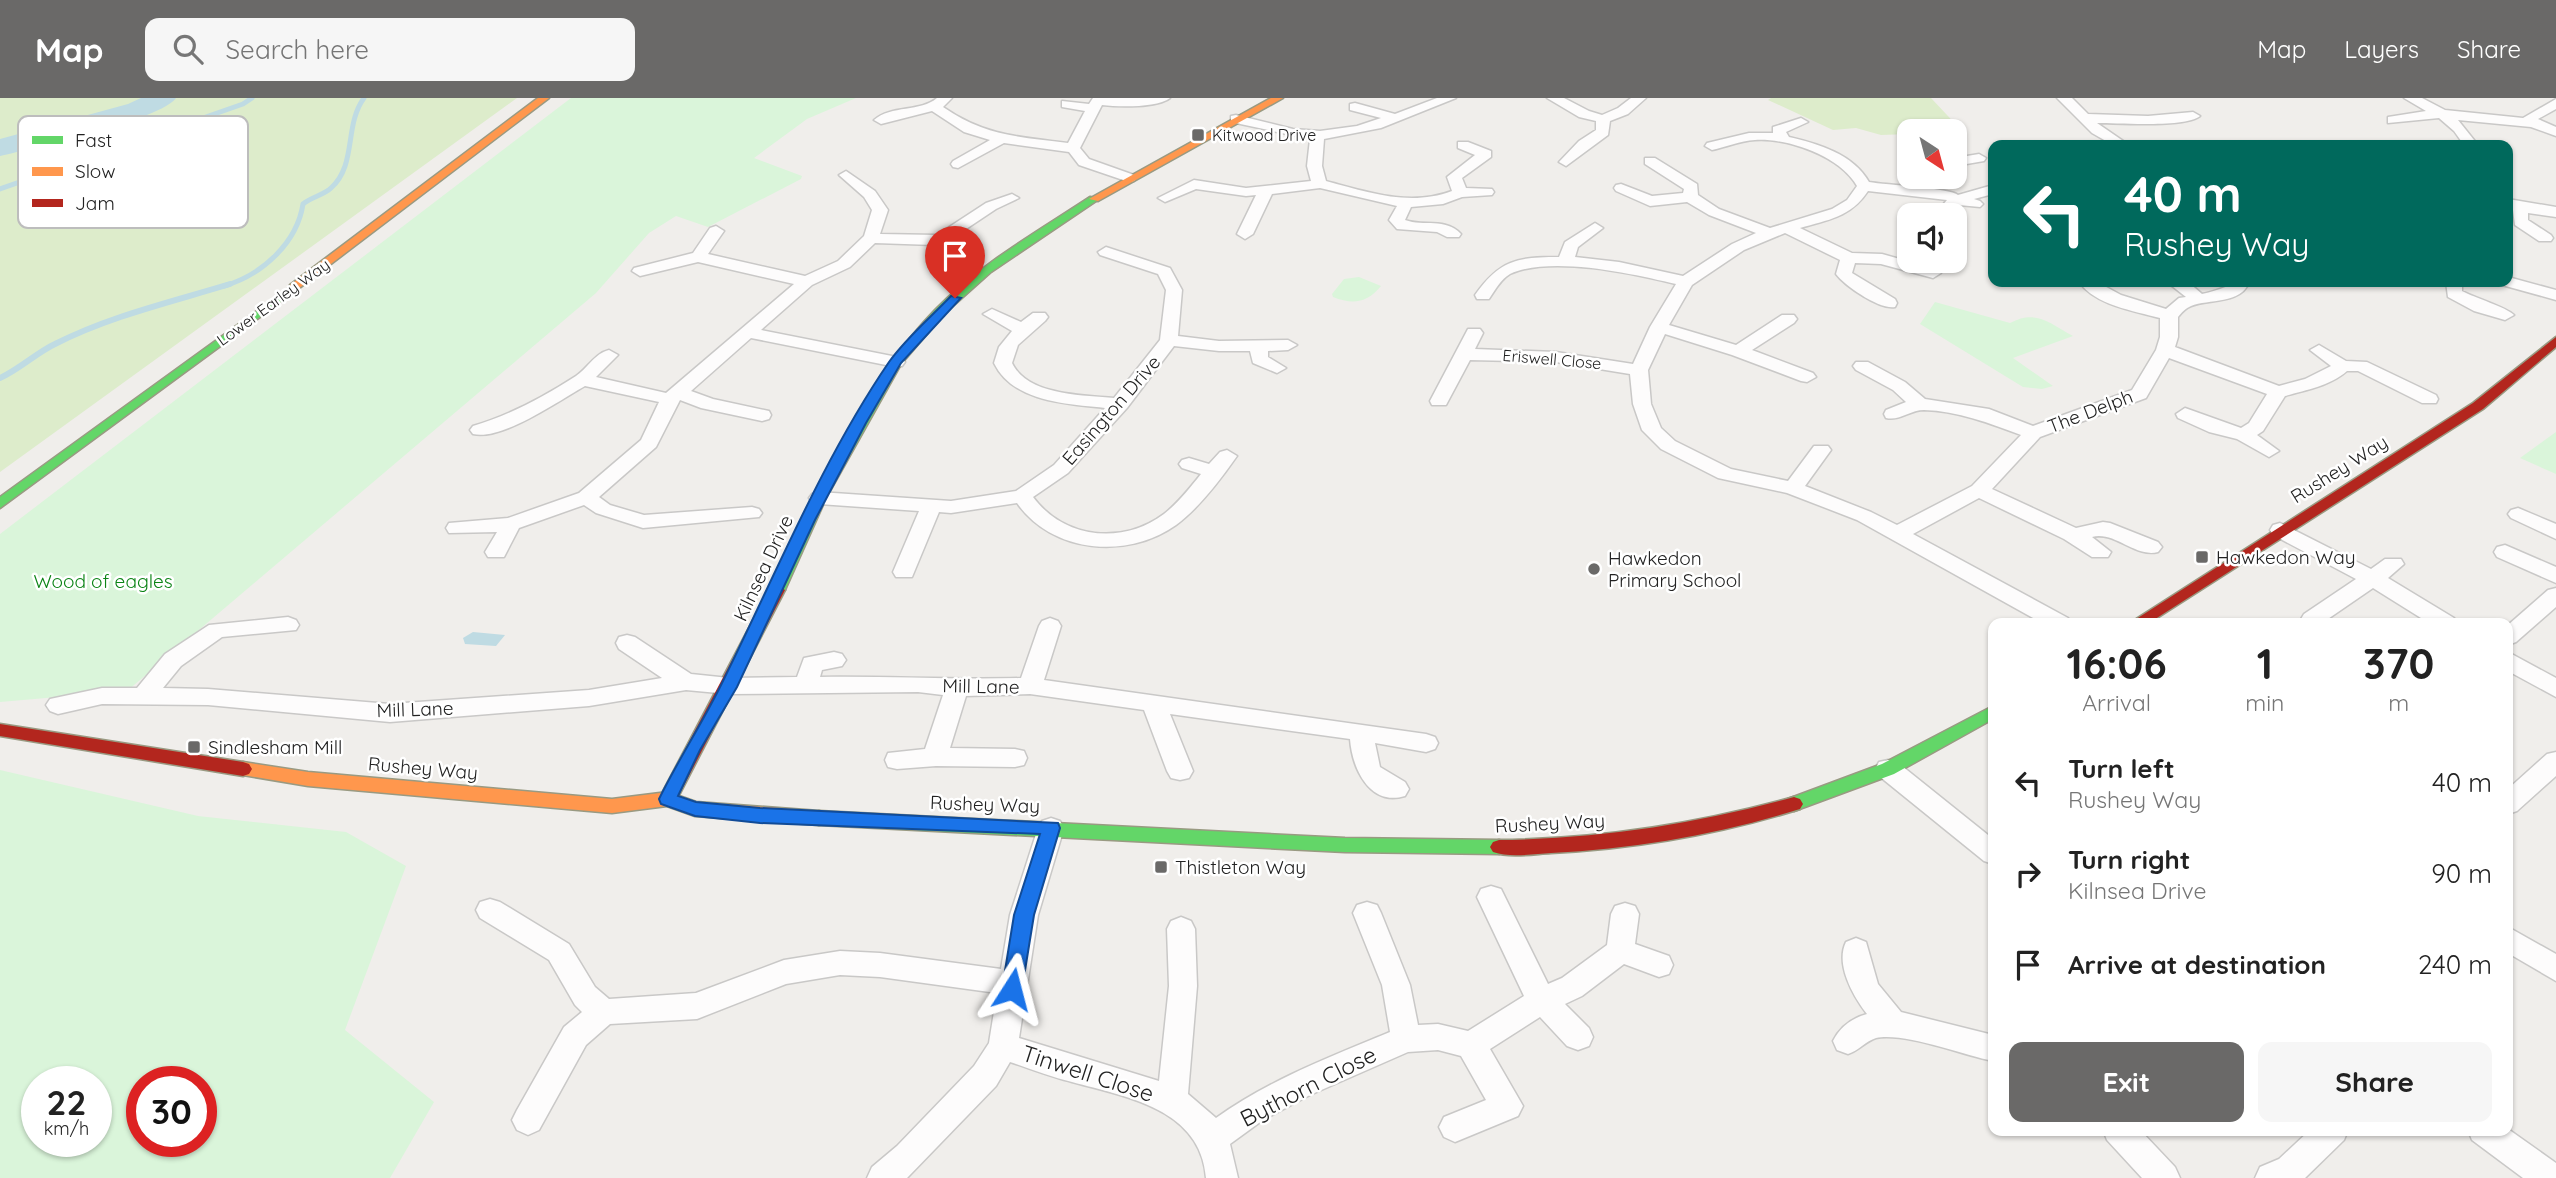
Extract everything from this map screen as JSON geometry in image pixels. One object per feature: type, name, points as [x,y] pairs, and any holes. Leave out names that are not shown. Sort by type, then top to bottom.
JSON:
[{"type":"street","name":"Lower Earley Way","points":[[0,504],[360,239],[544,98]]},
{"type":"street","points":[[1067,104],[1163,98]]},
{"type":"street","name":"Kilnsea Drive","points":[[668,799],[692,750],[729,687],[819,498],[896,362],[940,312],[987,270],[1076,209],[1278,98]]},
{"type":"street","points":[[1236,119],[1300,134],[1318,135],[1368,128],[1449,98]]},
{"type":"street","points":[[1554,98],[1584,114],[1603,119],[1623,111],[1639,98]]},
{"type":"street","points":[[2064,98],[2097,131],[2113,140]]},
{"type":"street","points":[[2411,98],[2443,114],[2459,126],[2468,140]]},
{"type":"street","points":[[2537,98],[2556,103]]},
{"type":"street","points":[[1073,148],[1078,134],[1098,101]]},
{"type":"street","points":[[1144,116],[1148,110],[1148,101]]},
{"type":"street","points":[[881,120],[940,102],[970,131],[1000,140],[1073,148],[1084,162],[1129,178]]},
{"type":"street","points":[[2534,123],[2530,118],[2556,103]]},
{"type":"street","points":[[1355,107],[1395,118]]},
{"type":"street","points":[[2393,120],[2414,115],[2443,114],[2534,123],[2556,132]]},
{"type":"street","points":[[2083,118],[2148,120],[2193,116]]},
{"type":"street","points":[[1566,162],[1584,144],[1603,132],[1603,119]]},
{"type":"street","points":[[1784,140],[1778,130],[1801,122]]},
{"type":"street","points":[[1318,135],[1315,174],[1320,184]]},
{"type":"street","points":[[1712,146],[1758,135],[1784,140],[1837,159],[1861,177],[1864,186]]},
{"type":"street","points":[[1564,137],[1584,144]]},
{"type":"street","points":[[958,164],[1000,140]]},
{"type":"street","points":[[1460,193],[1454,177],[1486,154],[1463,145]]},
{"type":"street","points":[[1967,160],[1979,158]]},
{"type":"street","points":[[1650,161],[1692,187],[1690,197]]},
{"type":"street","points":[[456,528],[511,524],[586,497],[649,443],[674,396],[806,282],[844,264],[871,239],[880,210],[870,194],[846,175]]},
{"type":"street","points":[[1165,198],[1198,180],[1225,191],[1266,191],[1320,184],[1406,203],[1427,204],[1460,193],[1487,192]]},
{"type":"street","points":[[1864,186],[1952,197],[1975,204]]},
{"type":"street","points":[[1864,186],[1853,203],[1836,212],[1778,230],[1738,247],[1686,282],[1639,370],[1642,404],[1652,430],[1668,445],[1725,474],[1793,488],[1864,516],[2051,618]]},
{"type":"street","points":[[1621,188],[1650,201],[1690,197],[1714,212],[1778,230],[1849,258],[1882,259],[1897,263]]},
{"type":"street","points":[[1948,189],[1952,197]]},
{"type":"street","points":[[1948,203],[1952,197],[1988,190]]},
{"type":"street","points":[[1245,233],[1266,191]]},
{"type":"street","points":[[939,253],[984,202],[1012,198]]},
{"type":"street","points":[[1406,203],[1397,220],[1402,226],[1440,228],[1453,234]]},
{"type":"street","points":[[2545,238],[2520,222],[2514,206],[2556,212]]},
{"type":"street","points":[[1565,264],[1571,245],[1595,228]]},
{"type":"street","points":[[698,257],[716,231]]},
{"type":"street","points":[[871,239],[965,256]]},
{"type":"street","name":"Easington Drive","points":[[819,498],[951,507],[1022,496],[1061,469],[1120,404],[1169,340],[1174,289],[1164,271],[1132,252],[1106,252]]},
{"type":"street","points":[[640,271],[668,262],[698,257],[806,282]]},
{"type":"street","points":[[1849,258],[1844,274],[1889,303]]},
{"type":"street","points":[[1483,295],[1502,272],[1536,261],[1621,267],[1686,282]]},
{"type":"street","points":[[2513,283],[2554,295]]},
{"type":"street","points":[[2092,287],[2137,307],[2169,315],[2185,302],[2222,296],[2236,287]]},
{"type":"street","points":[[2186,287],[2197,299]]},
{"type":"street","points":[[2454,287],[2454,293],[2480,307],[2505,315]]},
{"type":"street","points":[[992,314],[1023,330]]},
{"type":"street","name":"The Delph","points":[[1896,534],[1979,490],[2010,454],[2033,433],[2139,394],[2165,350],[2169,337],[2169,315]]},
{"type":"street","points":[[1039,317],[1007,348],[1003,365],[1009,377],[1021,385],[1047,394],[1120,404]]},
{"type":"street","points":[[1738,351],[1788,319]]},
{"type":"street","points":[[1660,327],[1738,351],[1807,377]]},
{"type":"street","points":[[750,333],[896,362]]},
{"type":"street","points":[[1439,401],[1474,333]]},
{"type":"street","points":[[1169,340],[1219,345],[1288,345]]},
{"type":"street","points":[[1259,345],[1259,359],[1277,368]]},
{"type":"street","name":"Rushey Way","points":[[2146,618],[2478,405],[2554,345]]},
{"type":"street","points":[[2165,350],[2278,393],[2333,374],[2342,366]]},
{"type":"street","points":[[2319,350],[2342,366],[2361,366],[2430,399]]},
{"type":"street","name":"Eriswell Close","points":[[1464,354],[1556,357],[1639,370]]},
{"type":"street","points":[[480,430],[502,424],[584,379],[609,355]]},
{"type":"street","points":[[1862,366],[1899,386],[1919,404]]},
{"type":"street","points":[[584,379],[604,386],[674,396],[762,415]]},
{"type":"street","points":[[2244,435],[2256,427],[2278,393]]},
{"type":"street","name":"The Delph","points":[[1893,414],[1919,404],[1982,413],[2033,433]]},
{"type":"street","points":[[2185,414],[2216,428],[2244,435],[2269,451]]},
{"type":"street","points":[[1793,488],[1821,450]]},
{"type":"street","points":[[1022,496],[1038,517],[1066,533],[1093,541],[1117,541],[1137,537],[1171,520],[1219,463]]},
{"type":"street","points":[[1189,464],[1219,463]]},
{"type":"street","points":[[1979,490],[2076,535],[2100,552]]},
{"type":"street","points":[[586,497],[603,509],[643,522],[722,523],[751,513]]},
{"type":"street","points":[[904,572],[931,506]]},
{"type":"street","points":[[2518,514],[2556,532]]},
{"type":"street","points":[[496,552],[511,524]]},
{"type":"street","points":[[2076,535],[2103,528],[2151,547]]},
{"type":"street","points":[[2280,530],[2372,578],[2438,618]]},
{"type":"street","points":[[2505,552],[2556,576]]},
{"type":"street","points":[[2313,618],[2393,564]]},
{"type":"street","points":[[2513,633],[2556,595]]},
{"type":"street","points":[[144,696],[173,660],[217,631],[288,625]]},
{"type":"street","points":[[1030,686],[1050,626]]},
{"type":"street","name":"Mill Lane","points":[[627,643],[686,682]]},
{"type":"street","points":[[807,683],[812,664],[834,660]]},
{"type":"street","points":[[2513,663],[2556,689]]},
{"type":"street","name":"Mill Lane","points":[[58,705],[102,696],[208,697],[390,713],[589,698],[686,682],[729,687],[807,683],[918,684],[957,688],[1030,686],[1426,743]]},
{"type":"street","points":[[936,757],[941,732],[957,688]]},
{"type":"street","points":[[1154,704],[1180,771]]},
{"type":"street","name":"Rushey Way","points":[[0,730],[308,779],[612,806],[668,799],[695,809],[760,816],[1051,828],[1345,845],[1472,848],[1583,843],[1672,832],[1750,817],[1795,804],[1888,769],[1988,715]]},
{"type":"street","points":[[1362,732],[1365,768],[1379,782],[1396,789]]},
{"type":"street","points":[[897,760],[936,757],[1015,758]]},
{"type":"street","points":[[2513,800],[2556,761]]},
{"type":"street","points":[[1888,769],[1988,850]]},
{"type":"street","points":[[883,1178],[908,1157],[985,1076],[1003,1046],[1024,915],[1051,828]]},
{"type":"street","points":[[1491,897],[1519,959],[1542,1000],[1578,1037]]},
{"type":"street","points":[[490,910],[559,952],[585,996],[603,1012]]},
{"type":"street","points":[[1367,913],[1396,985],[1406,1039]]},
{"type":"street","points":[[1455,1126],[1507,1106],[1471,1045],[1542,1000],[1572,987],[1620,951],[1625,914]]},
{"type":"street","name":"Tinwell Close","points":[[1171,1101],[1183,986],[1181,929]]},
{"type":"street","points":[[2513,942],[2556,969]]},
{"type":"street","points":[[1856,950],[1865,989],[1892,1023]]},
{"type":"street","points":[[1620,951],[1659,965]]},
{"type":"street","points":[[528,1120],[575,1036],[603,1012],[697,1006],[785,972],[840,963],[924,970],[1013,984]]},
{"type":"street","points":[[1848,1041],[1865,1027],[1892,1023],[1988,1047]]},
{"type":"street","name":"Bythorn Close","points":[[1212,1139],[1252,1111],[1299,1085],[1406,1039],[1438,1037],[1471,1045]]},
{"type":"street","name":"Tinwell Close","points":[[1003,1046],[1102,1076],[1171,1101],[1198,1119],[1212,1139],[1221,1160],[1222,1178]]},
{"type":"street","points":[[2124,1136],[2164,1178]]},
{"type":"street","points":[[2271,1178],[2290,1171],[2327,1136]]},
{"type":"street","points":[[2491,1136],[2550,1178]]},
{"type":"green space","points":[[0,98],[517,98],[0,472]]},
{"type":"green space","name":"Wood of eagles","points":[[571,98],[856,98],[807,119],[754,158],[802,176],[801,179],[708,227],[676,216],[649,233],[596,293],[127,691],[0,702],[0,534]]},
{"type":"green space","points":[[1931,98],[1951,119],[1897,119],[1897,134],[1881,135],[1856,128],[1833,130],[1768,100]]},
{"type":"green space","points":[[1359,277],[1381,286],[1359,301],[1333,297],[1332,294],[1344,279]]},
{"type":"green space","points":[[1935,302],[2010,323],[2027,317],[2042,319],[2073,336],[2013,358],[2053,386],[2042,389],[2023,387],[1920,324]]},
{"type":"green space","points":[[2556,432],[2556,474],[2520,458]]},
{"type":"green space","points":[[0,770],[198,816],[346,832],[406,866],[345,1030],[434,1102],[390,1178],[0,1178]]},
{"type":"water","points":[[473,632],[505,635],[496,646],[465,644],[463,638]]},
{"type":"waterway","points":[[115,116],[163,98]]},
{"type":"waterway","points":[[209,116],[252,98]]},
{"type":"waterway","points":[[228,285],[252,274],[276,256],[293,232],[303,204],[328,190],[339,179],[348,157],[354,120],[364,98]]},
{"type":"waterway","points":[[0,148],[18,143]]},
{"type":"waterway","points":[[0,189],[18,183]]},
{"type":"waterway","points":[[0,378],[48,348],[97,325],[228,285]]},
{"type":"waterway","points":[[224,286],[228,285]]},
{"type":"traffic: fast","points":[[777,590],[819,498],[896,362],[940,312],[987,270],[1094,199]]},
{"type":"traffic: fast","points":[[0,504],[294,287]]},
{"type":"traffic: fast","points":[[1794,804],[1888,769],[1988,715]]},
{"type":"traffic: fast","points":[[819,818],[1345,845],[1499,847]]},
{"type":"traffic: slow","points":[[294,287],[544,98]]},
{"type":"traffic: slow","points":[[1094,199],[1278,98]]},
{"type":"traffic: slow","points":[[243,769],[308,779],[612,806],[668,799],[695,809],[819,818]]},
{"type":"traffic: jam","points":[[2146,618],[2478,406],[2556,341]]},
{"type":"traffic: jam","points":[[668,799],[777,590]]},
{"type":"traffic: jam","points":[[0,730],[243,769]]},
{"type":"traffic: jam","points":[[1499,847],[1573,845],[1648,836],[1722,823],[1794,804]]},
{"type":"place","name":"Kitwood Drive","points":[[1198,135]]},
{"type":"place","name":"Hawkedon Way","points":[[2202,557]]},
{"type":"place","name":"Hawkedon Primary School","points":[[1594,569]]},
{"type":"place","name":"Sindlesham Mill","points":[[194,747]]},
{"type":"place","name":"Thistleton Way","points":[[1161,867]]},
{"type":"route","points":[[955,298],[896,362],[860,423],[808,520],[729,687],[692,750],[668,799],[695,809],[760,816],[1051,828],[1024,915],[1012,989]]}]
